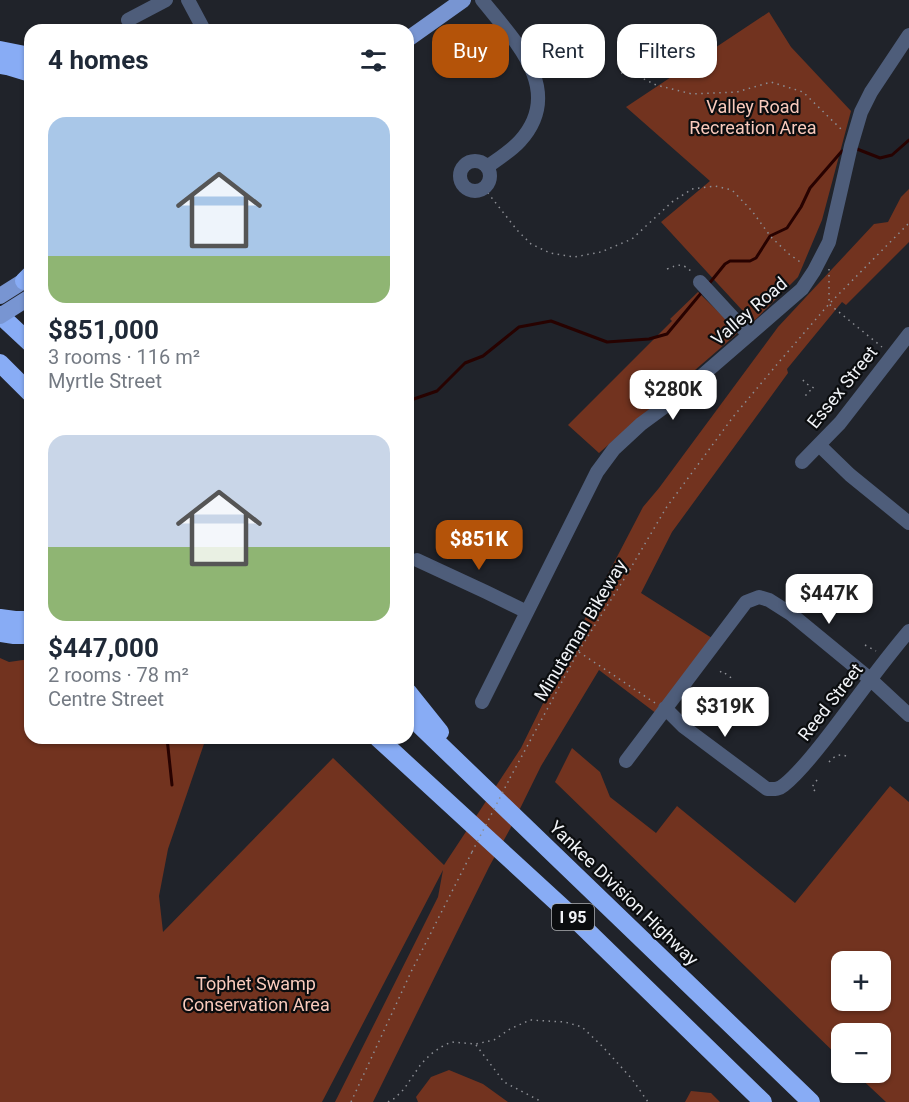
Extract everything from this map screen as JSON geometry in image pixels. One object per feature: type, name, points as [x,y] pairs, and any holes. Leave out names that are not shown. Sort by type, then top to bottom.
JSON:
[{"type":"highway","points":[[0,50],[24,55]]},
{"type":"highway","points":[[0,66],[24,72]]},
{"type":"highway","points":[[0,315],[24,338]]},
{"type":"highway","points":[[0,363],[24,387]]},
{"type":"highway","points":[[0,618],[24,620]]},
{"type":"highway","points":[[0,633],[24,635]]},
{"type":"highway","points":[[414,700],[486,790]]},
{"type":"highway","name":"Yankee Division Highway","points":[[414,720],[811,1102]]},
{"type":"highway","name":"I 95","points":[[385,744],[575,919],[763,1102]]},
{"type":"main road","points":[[414,35],[463,0]]},
{"type":"main road","points":[[0,296],[24,285]]},
{"type":"main road","points":[[0,315],[24,288]]},
{"type":"street","points":[[128,20],[166,0]]},
{"type":"street","points":[[188,0],[201,24]]},
{"type":"street","points":[[482,0],[525,55],[537,82],[538,94],[534,119],[524,136],[511,150],[487,167]]},
{"type":"street","name":"Valley Road","points":[[482,702],[597,472],[614,449],[802,289],[814,271],[830,242],[861,112],[871,92],[909,35]]},
{"type":"street","points":[[473,161],[487,167],[490,180],[484,188],[474,191],[468,189],[462,182],[461,172],[467,164],[473,161]]},
{"type":"street","points":[[696,277],[749,335]]},
{"type":"street","name":"Essex Street","points":[[802,462],[861,397],[909,333]]},
{"type":"street","points":[[819,445],[850,475],[909,523]]},
{"type":"street","points":[[417,560],[527,612]]},
{"type":"street","points":[[626,761],[746,603],[759,597],[769,600],[791,614],[870,679],[909,715]]},
{"type":"street","name":"Reed Street","points":[[665,708],[684,727],[766,789],[775,789],[783,786],[816,751],[909,631]]},
{"type":"path","points":[[642,78],[656,85],[692,94],[737,92],[771,82],[803,92],[853,141]]},
{"type":"path","points":[[484,188],[531,244],[550,253],[574,257],[601,252],[632,239],[672,202],[692,189],[715,186],[732,190],[752,211],[768,234],[789,255],[814,271]]},
{"type":"path","name":"Minuteman Bikeway","points":[[351,1102],[411,972],[510,778],[578,652],[666,508],[733,417],[829,304],[909,223]]},
{"type":"path","points":[[667,269],[681,264],[696,277]]},
{"type":"path","points":[[829,268],[829,304],[892,355]]},
{"type":"path","points":[[803,380],[814,388],[807,392],[807,400]]},
{"type":"path","points":[[578,652],[665,708]]},
{"type":"path","points":[[720,672],[722,671],[734,680]]},
{"type":"path","points":[[701,714],[702,727]]},
{"type":"path","points":[[829,762],[839,754],[846,756]]},
{"type":"path","points":[[817,780],[812,787],[817,794]]},
{"type":"path","points":[[388,1102],[400,1093],[421,1064],[441,1047],[451,1042],[476,1044],[494,1040],[510,1029],[530,1020],[564,1022],[582,1027],[625,1071],[648,1102]]},
{"type":"path","points":[[476,1044],[504,1082],[542,1102]]},
{"type":"green space","name":"Valley Road Recreation Area","points":[[769,12],[791,47],[851,111],[822,220],[798,277],[753,322],[661,222],[710,181],[626,107],[670,78],[717,78],[717,47]]},
{"type":"green space","name":"Tophet Swamp Conservation Area","points":[[909,189],[909,242],[846,305],[842,302],[787,369],[788,373],[672,532],[641,593],[715,640],[657,714],[599,670],[541,766],[373,1102],[335,1102],[438,897],[443,870],[322,1102],[0,1102],[0,658],[9,662],[24,660],[24,744],[204,744],[168,849],[159,896],[163,932],[333,758],[444,865],[521,748],[643,507],[778,327],[874,224],[888,222],[901,197]]},
{"type":"green space","points":[[698,292],[739,332],[599,453],[568,425]]},
{"type":"green space","points":[[572,748],[600,772],[610,797],[656,833],[677,806],[795,903],[890,786],[909,802],[909,1102],[886,1102],[866,1083],[891,1083],[891,1023],[831,1023],[831,1049],[555,782]]},
{"type":"green space","points":[[449,1070],[483,1084],[508,1102],[418,1102],[416,1097],[431,1077]]},
{"type":"green space","points":[[691,1091],[711,1093],[720,1102],[685,1102]]},
{"type":"waterway","points":[[857,149],[880,158],[892,155],[909,140]]},
{"type":"waterway","points":[[708,285],[725,264],[730,261],[750,261],[756,258],[770,236],[787,228],[810,188],[842,151]]},
{"type":"waterway","points":[[414,399],[437,391],[465,363],[483,356],[519,327],[551,321],[607,342],[649,339],[667,334],[702,292]]},
{"type":"waterway","points":[[168,744],[172,785]]}]
